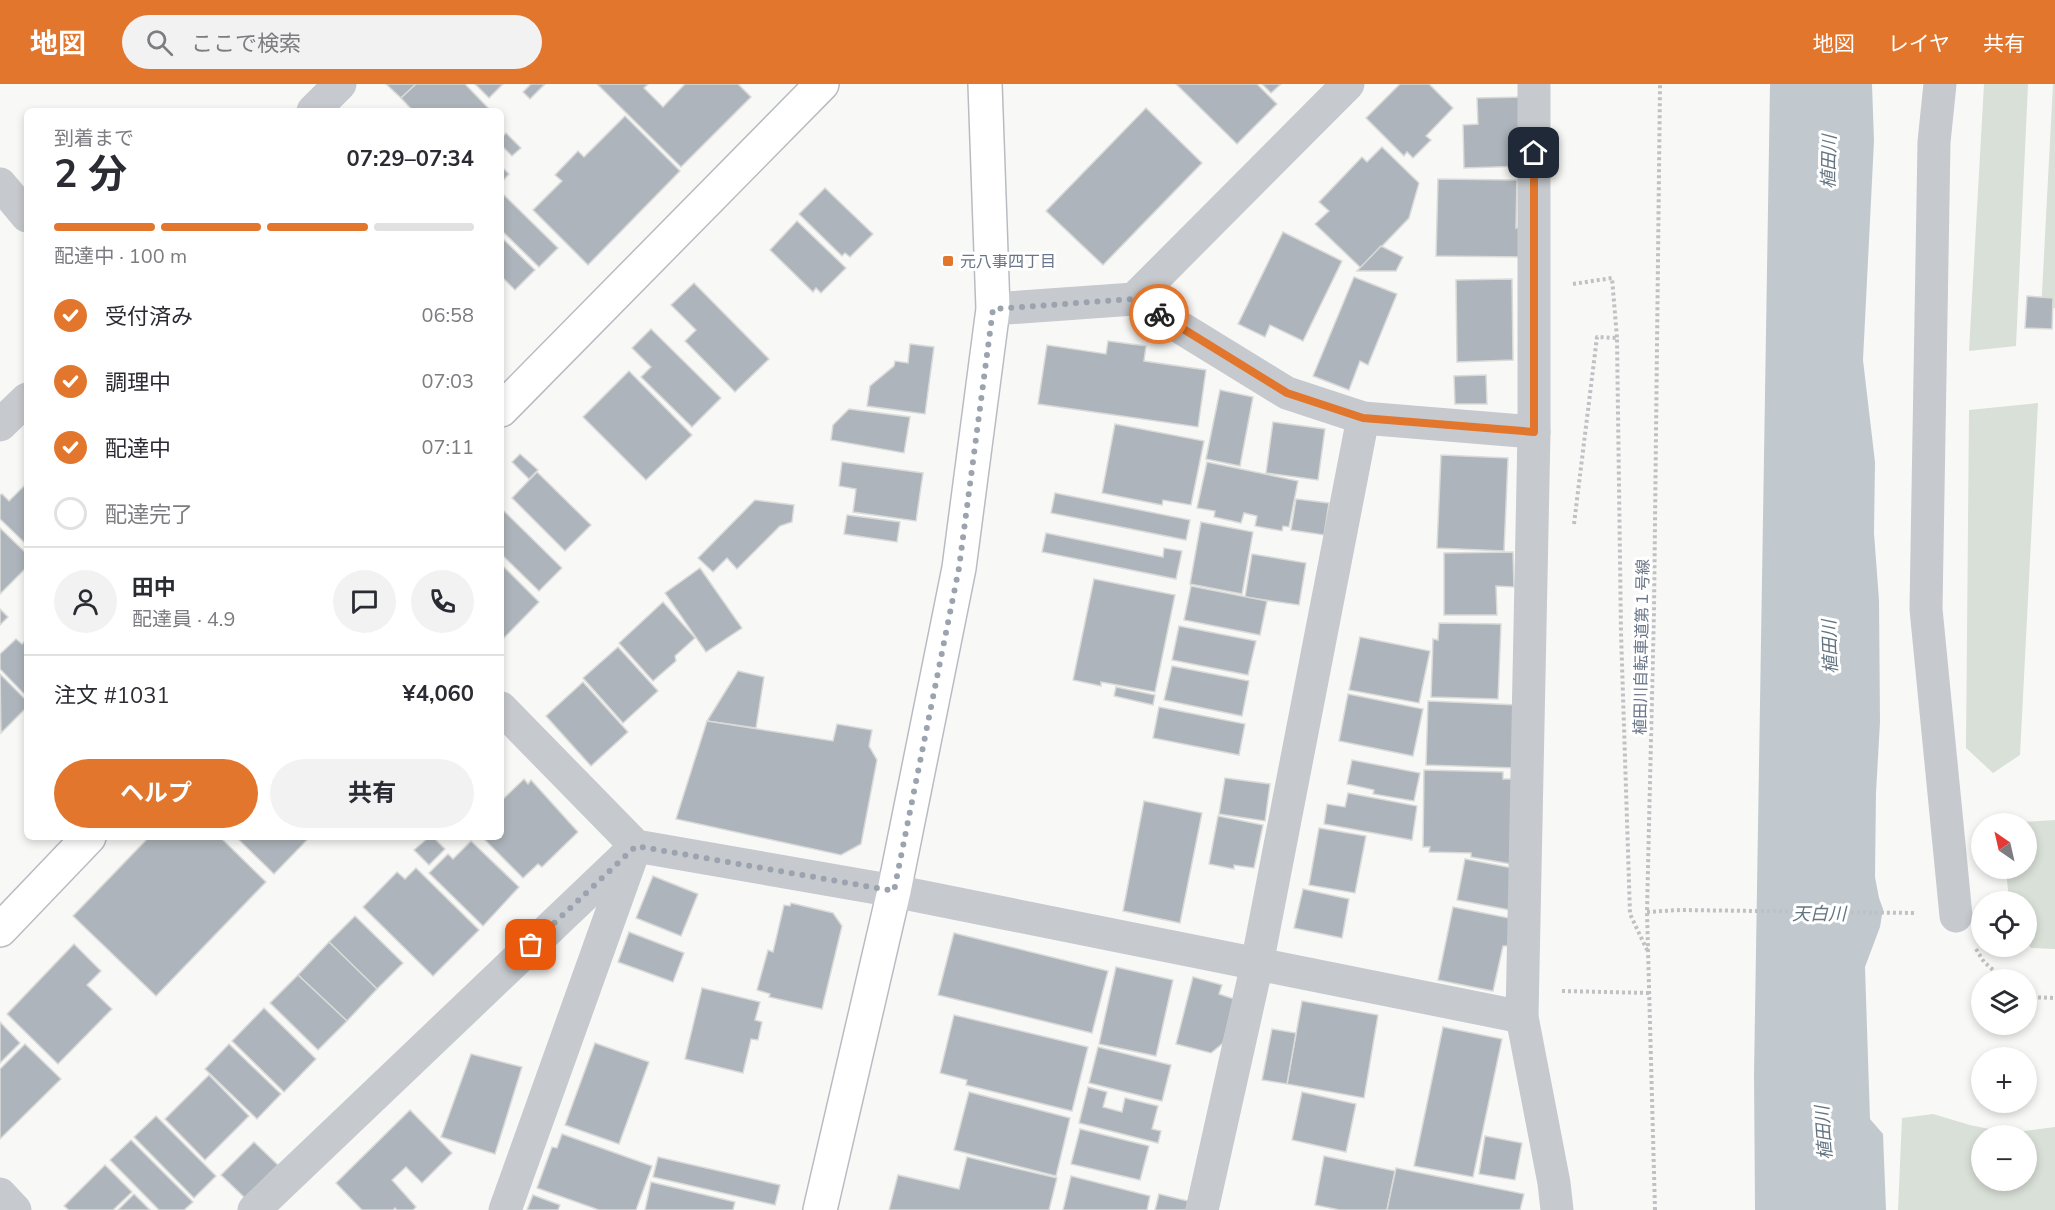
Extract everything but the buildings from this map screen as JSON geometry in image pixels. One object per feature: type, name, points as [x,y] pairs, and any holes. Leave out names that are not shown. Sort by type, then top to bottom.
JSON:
[{"type":"street","points":[[316,108],[340,84]]},
{"type":"street","points":[[504,407],[822,84]]},
{"type":"street","points":[[820,1210],[894,891],[959,568],[993,309],[985,84]]},
{"type":"street","points":[[1134,299],[1348,84]]},
{"type":"street","points":[[1534,84],[1534,432],[1522,1003],[1557,1210]]},
{"type":"street","points":[[1940,84],[1934,141],[1926,609],[1956,916]]},
{"type":"street","points":[[0,184],[24,212]]},
{"type":"street","points":[[993,309],[1134,299],[1287,393],[1363,418],[1534,432]]},
{"type":"street","points":[[0,425],[24,402]]},
{"type":"street","points":[[1202,1210],[1257,964],[1363,418]]},
{"type":"street","points":[[504,711],[636,846],[894,891],[1257,964],[1522,1003]]},
{"type":"street","points":[[0,930],[85,840]]},
{"type":"street","points":[[254,1210],[636,846]]},
{"type":"street","points":[[505,1210],[636,846]]},
{"type":"street","points":[[0,1194],[15,1210]]},
{"type":"path","name":"植田川自転車道第１号線","points":[[1655,1210],[1647,912],[1654,610],[1660,84]]},
{"type":"path","points":[[1612,278],[1617,338],[1621,633],[1630,914],[1648,952]]},
{"type":"path","points":[[1573,535],[1597,337],[1617,338]]},
{"type":"path","points":[[1647,912],[1680,910],[1921,913]]},
{"type":"path","points":[[1522,1003],[1649,993]]},
{"type":"path","points":[[2037,997],[2055,998]]},
{"type":"shaded area","points":[[1984,84],[2028,84],[2016,346],[1969,351]]},
{"type":"shaded area","points":[[2053,84],[2055,84],[2055,308],[2041,312]]},
{"type":"shaded area","points":[[2038,403],[2020,755],[1993,773],[1966,748],[1969,410]]},
{"type":"shaded area","points":[[2055,820],[2055,949],[2037,948],[2037,891],[2008,891],[2007,879],[2037,879],[2037,821]]},
{"type":"shaded area","points":[[1933,1114],[1971,1125],[1971,1191],[2037,1191],[2037,1129],[2055,1127],[2055,1210],[1898,1210],[1902,1118]]},
{"type":"water","name":"天白川","points":[[1770,84],[1872,84],[1874,141],[1863,360],[1875,462],[1874,533],[1879,600],[1880,722],[1875,877],[1883,909],[1880,927],[1865,967],[1870,1119],[1883,1134],[1886,1210],[1755,1210],[1754,1074]]},
{"type":"way so far","points":[[531,945],[636,846],[894,891],[959,568],[993,309],[1134,299],[1159,314]]},
{"type":"place","name":"元八事四丁目","points":[[948,261]]},
{"type":"route","points":[[1159,314],[1287,393],[1363,418],[1534,432],[1534,153]]},
{"type":"water label","name":"植田川","points":[[1829,162]]},
{"type":"water label","name":"植田川","points":[[1830,647]]},
{"type":"water label","name":"植田川","points":[[1824,1133]]}]
